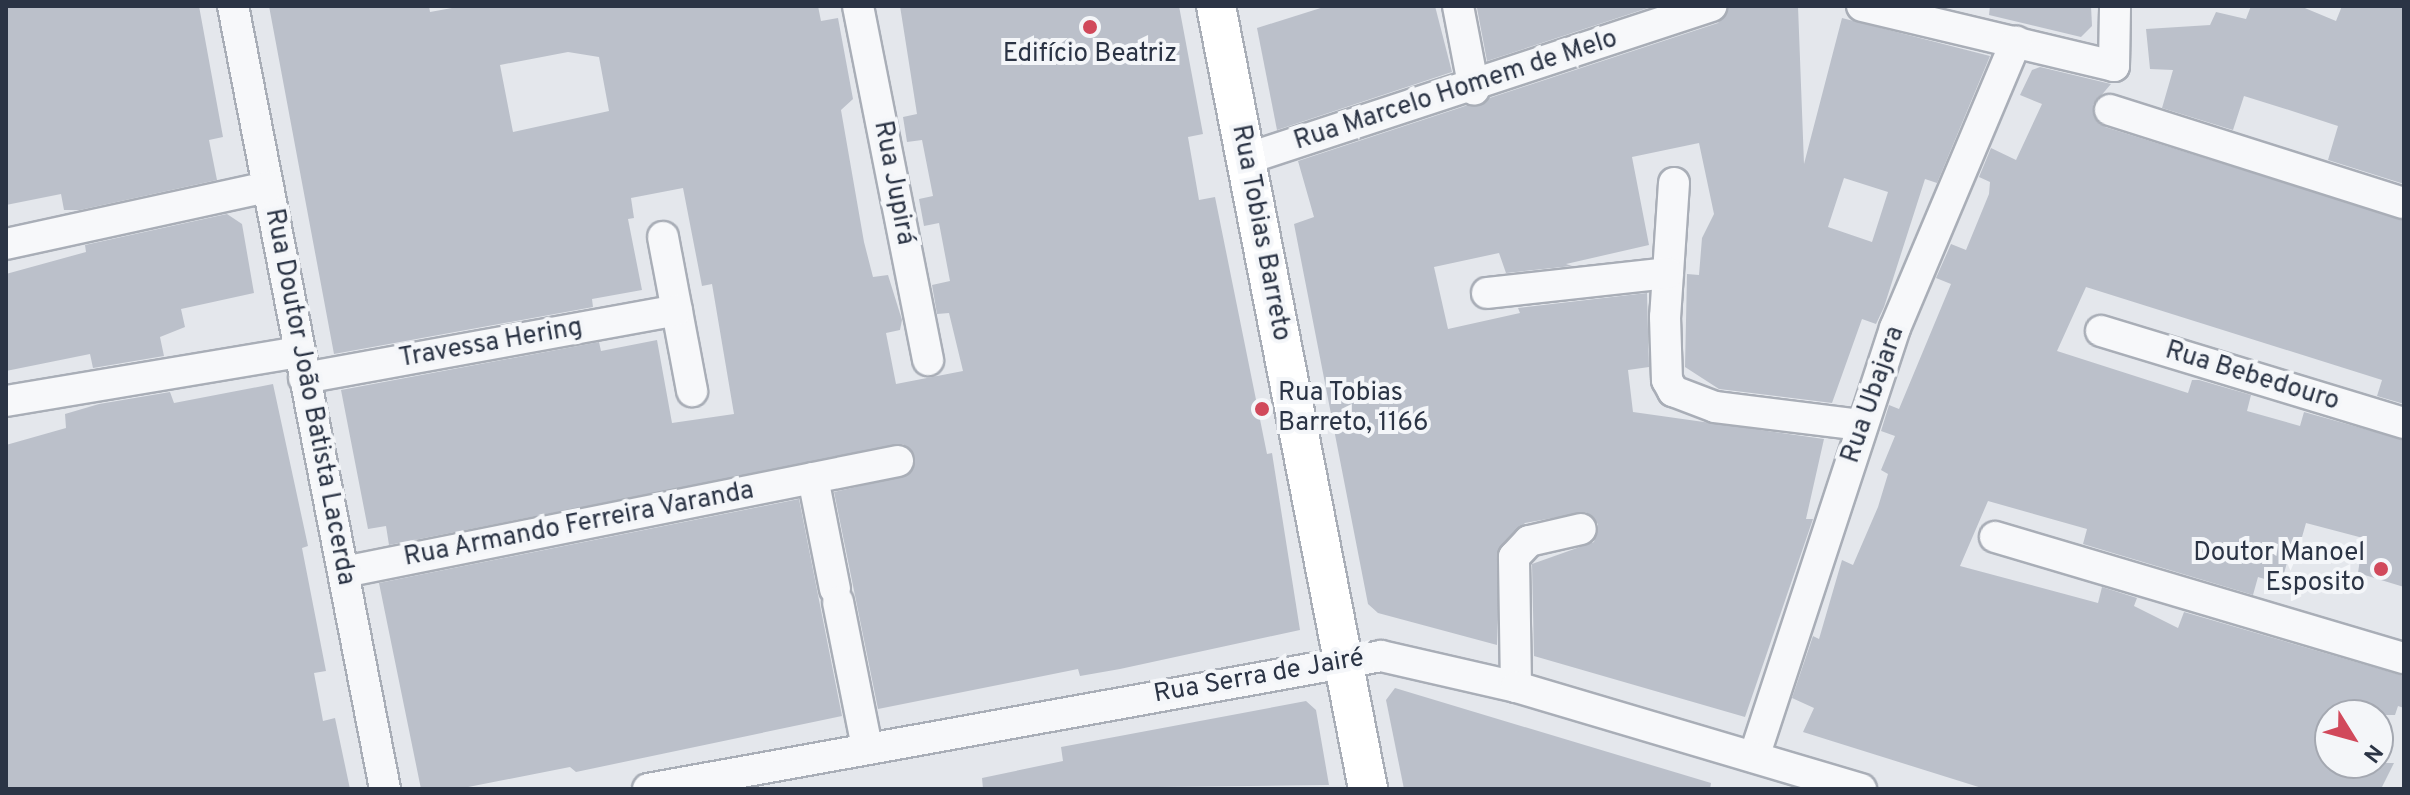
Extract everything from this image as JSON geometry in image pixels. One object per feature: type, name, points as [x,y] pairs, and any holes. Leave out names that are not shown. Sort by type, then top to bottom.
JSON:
[{"type":"main road","name":"Rua Tobias Barreto","points":[[1216,6],[1368,789]]},
{"type":"street","name":"Rua Doutor João Batista Lacerda","points":[[233,6],[385,789]]},
{"type":"street","name":"Rua Jupirá","points":[[858,6],[928,360]]},
{"type":"street","points":[[1458,6],[1474,89]]},
{"type":"street","name":"Rua Marcelo Homem de Melo","points":[[1246,159],[1474,89],[1640,18],[1712,6]]},
{"type":"street","points":[[1862,6],[2114,66],[2115,6]]},
{"type":"street","name":"Rua Ubajara","points":[[1754,757],[1895,328],[2016,42]]},
{"type":"street","points":[[2110,110],[2404,203]]},
{"type":"street","points":[[1674,183],[1668,273],[1667,380],[1680,397],[1715,407],[1862,425]]},
{"type":"street","points":[[6,244],[268,187]]},
{"type":"street","points":[[663,237],[692,391]]},
{"type":"street","points":[[1487,293],[1668,273]]},
{"type":"street","name":"Travessa Hering","points":[[6,401],[302,365],[677,310]]},
{"type":"street","name":"Rua Bebedouro","points":[[2101,331],[2404,423]]},
{"type":"street","name":"Rua Armando Ferreira Varanda","points":[[344,572],[898,461]]},
{"type":"street","points":[[813,478],[867,747]]},
{"type":"street","points":[[1516,687],[1514,557],[1529,541],[1581,529]]},
{"type":"street","points":[[1995,537],[2404,658]]},
{"type":"street","name":"Rua Serra de Jairé","points":[[648,789],[694,785],[867,747],[1342,659],[1381,656],[1516,687],[1861,789]]},
{"type":"building","points":[[6,6],[199,6],[223,137],[209,140],[217,180],[80,210],[64,210],[61,194],[6,205]]},
{"type":"building","points":[[269,6],[429,6],[430,12],[463,6],[818,6],[821,21],[838,18],[853,99],[841,110],[864,242],[873,277],[888,275],[902,320],[900,330],[886,333],[896,384],[963,371],[949,313],[937,314],[932,285],[950,281],[939,223],[924,226],[919,199],[933,196],[922,140],[907,142],[903,117],[917,114],[900,6],[1179,6],[1203,134],[1188,137],[1199,200],[1215,197],[1267,454],[1272,453],[1300,630],[1120,669],[1080,676],[1078,669],[878,709],[834,492],[909,475],[915,457],[903,444],[389,545],[386,526],[368,529],[341,390],[599,342],[601,351],[657,340],[672,423],[734,414],[712,284],[702,286],[683,188],[631,198],[634,218],[628,219],[642,290],[592,299],[593,307],[334,354]],"holes":[[[568,52],[599,57],[609,111],[513,132],[500,65]]]},
{"type":"building","points":[[1327,6],[1435,6],[1452,72],[1277,130],[1257,28]]},
{"type":"building","points":[[1654,6],[1487,61],[1477,8]]},
{"type":"building","points":[[1730,6],[1798,6],[1804,164],[1842,18],[1990,56],[1937,183],[1925,179],[1884,307],[1876,324],[1862,319],[1832,403],[1719,389],[1685,367],[1687,274],[1699,275],[1702,238],[1714,214],[1699,143],[1632,157],[1649,245],[1566,264],[1572,266],[1506,273],[1499,253],[1434,267],[1448,329],[1520,313],[1518,308],[1647,293],[1649,367],[1628,370],[1633,412],[1824,439],[1806,519],[1813,519],[1745,717],[1534,656],[1532,564],[1594,542],[1598,524],[1586,512],[1525,523],[1501,545],[1497,645],[1378,613],[1368,604],[1294,224],[1314,217],[1298,161],[1718,23]],"holes":[[[1844,178],[1888,192],[1872,242],[1828,227]]]},
{"type":"building","points":[[1990,6],[2091,6],[2092,26],[2081,37],[1989,15]]},
{"type":"building","points":[[2251,6],[2300,6],[2336,21],[2342,6],[2404,6],[2404,184],[2328,160],[2338,126],[2289,110],[2244,96],[2233,130],[2162,108],[2173,70],[2150,69],[2146,29],[2210,25],[2216,12],[2246,19]]},
{"type":"building","points":[[2040,67],[2111,84],[2093,105],[2105,127],[2404,220],[2404,404],[2377,396],[2382,380],[2086,287],[2057,351],[2188,393],[2192,380],[2199,380],[2251,395],[2247,411],[2300,426],[2304,412],[2404,440],[2404,587],[2358,573],[2363,538],[2306,523],[2300,544],[2293,541],[2281,584],[2258,577],[2253,595],[2083,544],[2087,529],[1988,501],[1960,566],[2098,603],[2102,587],[2137,598],[2134,606],[2178,628],[2184,612],[2404,676],[2404,708],[2398,706],[2395,715],[2394,699],[2314,699],[2314,779],[2386,779],[2381,789],[1985,789],[1803,732],[1814,708],[1792,698],[1813,636],[1819,639],[1842,560],[1853,565],[1878,507],[1888,474],[1881,470],[1895,436],[1881,431],[1889,405],[1899,409],[1951,284],[1936,278],[1951,244],[1966,250],[1989,194],[1990,182],[1979,177],[1991,148],[2016,160],[2042,104],[2020,95],[2032,70]]},
{"type":"building","points":[[227,214],[242,224],[254,293],[181,309],[185,327],[160,337],[164,356],[93,368],[90,354],[6,371],[6,274],[86,252],[85,245]]},
{"type":"building","points":[[273,384],[308,546],[302,548],[326,671],[314,673],[323,721],[335,718],[350,789],[6,789],[6,445],[66,428],[65,414],[99,404],[170,392],[174,403]]},
{"type":"building","points":[[799,499],[842,716],[576,772],[570,767],[458,789],[421,789],[379,583]]},
{"type":"building","points":[[1395,688],[1711,783],[1710,789],[1404,789],[1386,700]]},
{"type":"building","points":[[1306,701],[1316,710],[1329,785],[983,789],[982,778],[1063,761],[1061,747]]},
{"type":"place","name":"Edifício Beatriz","points":[[1090,27]]},
{"type":"place","name":"Rua Tobias Barreto, 1166","points":[[1262,409]]},
{"type":"place","name":"Doutor Manoel Esposito","points":[[2381,569]]}]
